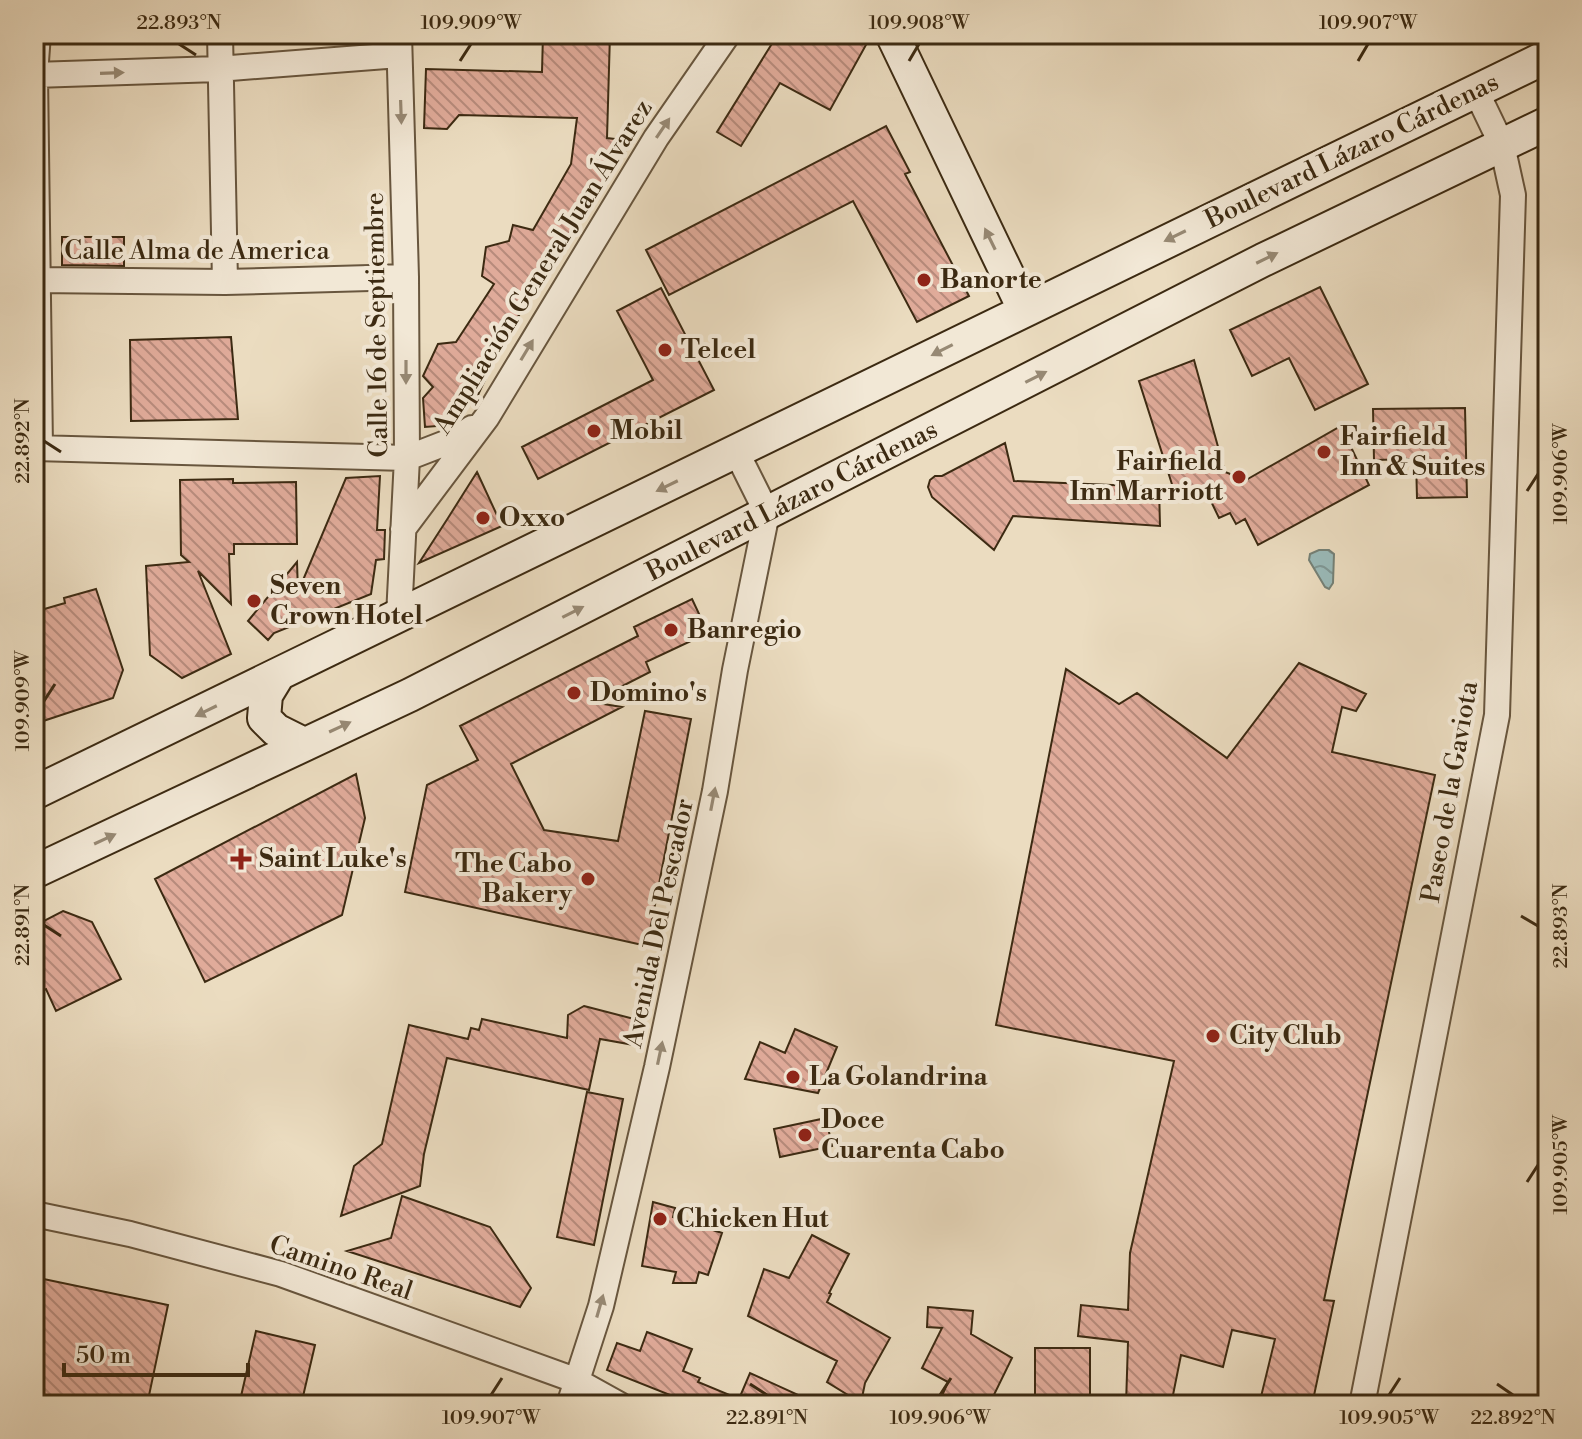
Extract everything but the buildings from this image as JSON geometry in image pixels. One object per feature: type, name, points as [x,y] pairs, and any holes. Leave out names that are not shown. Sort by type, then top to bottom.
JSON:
[{"type":"main road","points":[[892,34],[1024,309]]},
{"type":"main road","name":"Boulevard Lázaro Cárdenas","points":[[34,793],[1548,56]]},
{"type":"main road","name":"Boulevard Lázaro Cárdenas","points":[[34,872],[410,695],[1263,260],[1548,123]]},
{"type":"main road","points":[[277,677],[266,695],[264,718],[276,730],[304,744]]},
{"type":"street","points":[[38,34],[34,75],[37,448],[407,458],[456,439],[487,417]]},
{"type":"street","points":[[220,34],[225,282]]},
{"type":"street","name":"Ampliación General Juan Álvarez","points":[[403,529],[487,417],[656,138],[728,34]]},
{"type":"street","points":[[34,75],[221,69],[399,45]]},
{"type":"street","name":"Calle 16 de Septiembre","points":[[399,45],[406,277],[407,458],[399,616]]},
{"type":"street","name":"Paseo de la Gaviota","points":[[1362,1405],[1497,715],[1513,195],[1502,145],[1476,91]]},
{"type":"street","name":"Calle Alma de America","points":[[36,280],[225,282],[406,277]]},
{"type":"street","points":[[737,453],[767,513]]},
{"type":"street","name":"Avenida Del Pescador","points":[[569,1405],[601,1306],[672,999],[767,513]]},
{"type":"street","name":"Camino Real","points":[[34,1214],[130,1234],[281,1274],[575,1380],[620,1405]]},
{"type":"water","points":[[1329,550],[1334,554],[1333,583],[1329,589],[1309,560],[1310,554]]},
{"type":"place","name":"Banorte","points":[[924,280]]},
{"type":"place","name":"Telcel","points":[[665,350]]},
{"type":"place","name":"Mobil","points":[[594,431]]},
{"type":"place","name":"Fairfield Inn & Suites","points":[[1324,452]]},
{"type":"place","name":"Fairfield Inn Marriott","points":[[1239,477]]},
{"type":"place","name":"Oxxo","points":[[483,518]]},
{"type":"place","name":"Seven Crown Hotel","points":[[254,601]]},
{"type":"place","name":"Banregio","points":[[671,630]]},
{"type":"place","name":"Domino's","points":[[574,693]]},
{"type":"place","name":"Saint Luke's","points":[[241,859]]},
{"type":"place","name":"The Cabo Bakery","points":[[588,879]]},
{"type":"place","name":"City Club","points":[[1213,1036]]},
{"type":"place","name":"La Golandrina","points":[[793,1077]]},
{"type":"place","name":"Doce Cuarenta Cabo","points":[[805,1135]]},
{"type":"place","name":"Chicken Hut","points":[[660,1219]]}]
